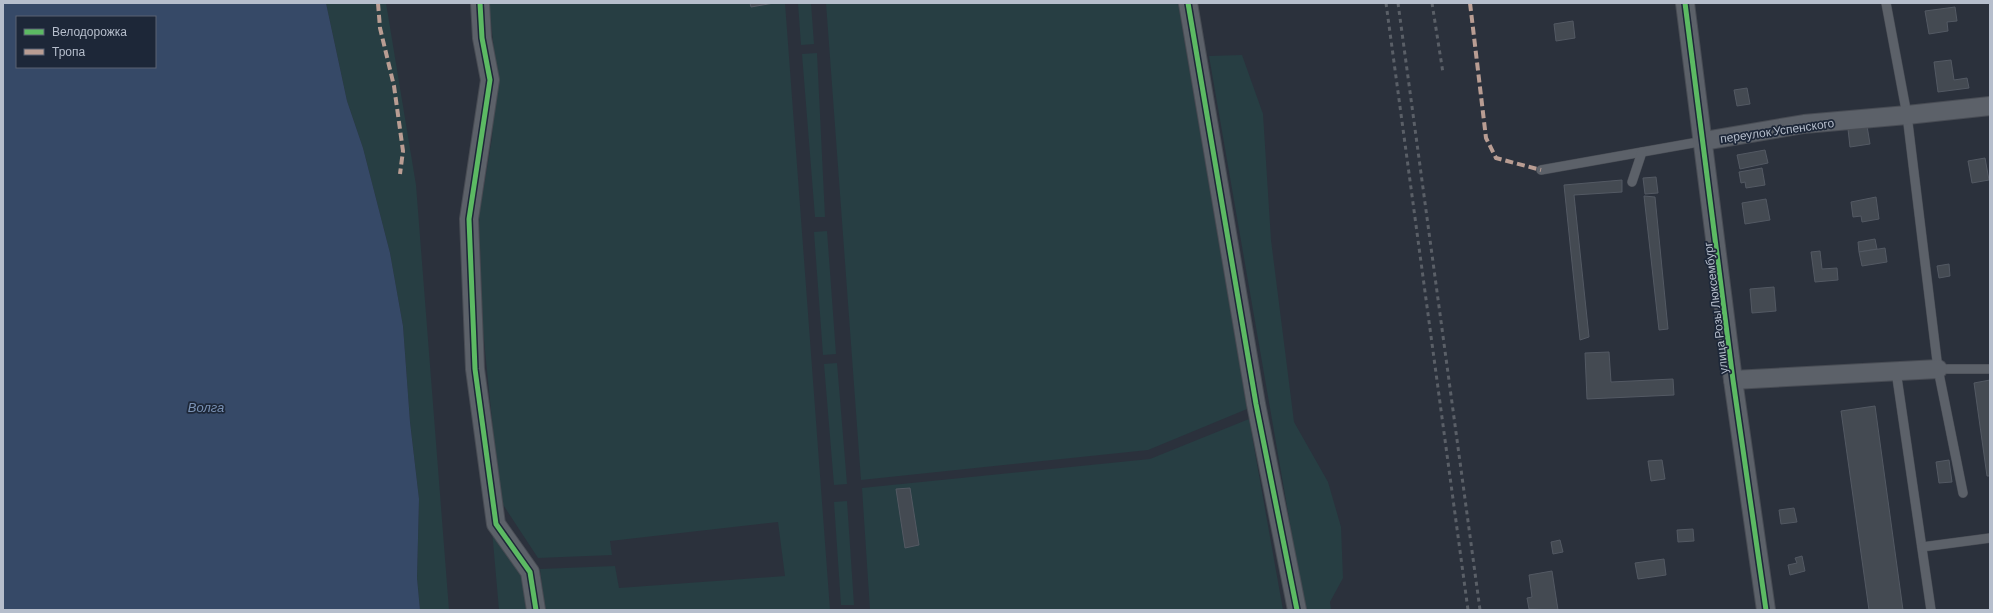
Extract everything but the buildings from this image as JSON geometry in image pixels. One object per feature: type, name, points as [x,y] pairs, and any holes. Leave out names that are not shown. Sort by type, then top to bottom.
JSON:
[{"type":"street","points":[[480,3],[482,38],[490,80],[469,219],[475,369],[496,524],[530,572],[536,610]]},
{"type":"street","points":[[1188,3],[1256,404],[1297,610]]},
{"type":"street","name":"улица Розы Люксембург","points":[[1685,3],[1734,380],[1766,610]]},
{"type":"street","name":"переулок Успенского","points":[[1704,141],[1804,124],[1908,116],[1990,106]]},
{"type":"street","points":[[1734,380],[1938,369]]},
{"type":"lane","points":[[1886,3],[1908,116],[1938,369],[1963,493]]},
{"type":"lane","name":"переулок Успенского","points":[[1541,170],[1704,141]]},
{"type":"lane","points":[[1632,182],[1642,152]]},
{"type":"lane","points":[[1938,369],[1990,369]]},
{"type":"lane","points":[[1896,371],[1931,610]]},
{"type":"lane","points":[[1922,547],[1990,538]]},
{"type":"green space","points":[[326,3],[386,3],[416,185],[449,610],[420,610],[417,578],[419,499],[410,422],[403,326],[390,253],[363,148],[347,101]]},
{"type":"green space","points":[[489,3],[785,3],[830,610],[545,610],[540,569],[615,566],[619,588],[785,576],[778,522],[610,541],[612,555],[538,558],[500,500],[483,330],[479,216],[492,138],[495,60]]},
{"type":"green space","points":[[798,3],[811,3],[814,44],[801,45]]},
{"type":"green space","points":[[826,3],[1178,3],[1247,409],[1148,450],[861,480]]},
{"type":"green space","points":[[817,53],[825,217],[815,217],[802,54]]},
{"type":"green space","points":[[1242,55],[1263,114],[1271,240],[1294,422],[1328,482],[1341,527],[1343,578],[1330,602],[1331,610],[1305,610],[1209,56]]},
{"type":"green space","points":[[827,231],[836,354],[823,355],[814,232]]},
{"type":"green space","points":[[837,363],[847,484],[834,485],[824,364]]},
{"type":"green space","points":[[1249,419],[1283,610],[870,610],[862,488],[1150,459]]},
{"type":"green space","points":[[847,501],[854,605],[841,605],[834,502]]},
{"type":"green space","points":[[492,530],[523,575],[528,610],[499,610]]},
{"type":"water","name":"Волга","points":[[3,3],[326,3],[347,101],[363,148],[390,253],[403,326],[410,422],[419,499],[417,578],[420,610],[3,610]]},
{"type":"railway","points":[[1386,3],[1468,610]]},
{"type":"railway","points":[[1398,3],[1480,610]]},
{"type":"railway","points":[[1432,3],[1443,73]]},
{"type":"marked path","points":[[378,3],[380,28],[394,86],[403,151],[400,174]]},
{"type":"marked path","points":[[1470,3],[1486,138],[1496,158],[1541,170]]},
{"type":"cycle path","points":[[480,3],[482,38],[490,80],[469,219],[475,369],[496,524],[530,572],[536,610]]},
{"type":"cycle path","points":[[1188,3],[1256,404],[1297,610]]},
{"type":"cycle path","points":[[1685,3],[1733,380],[1766,610]]}]
